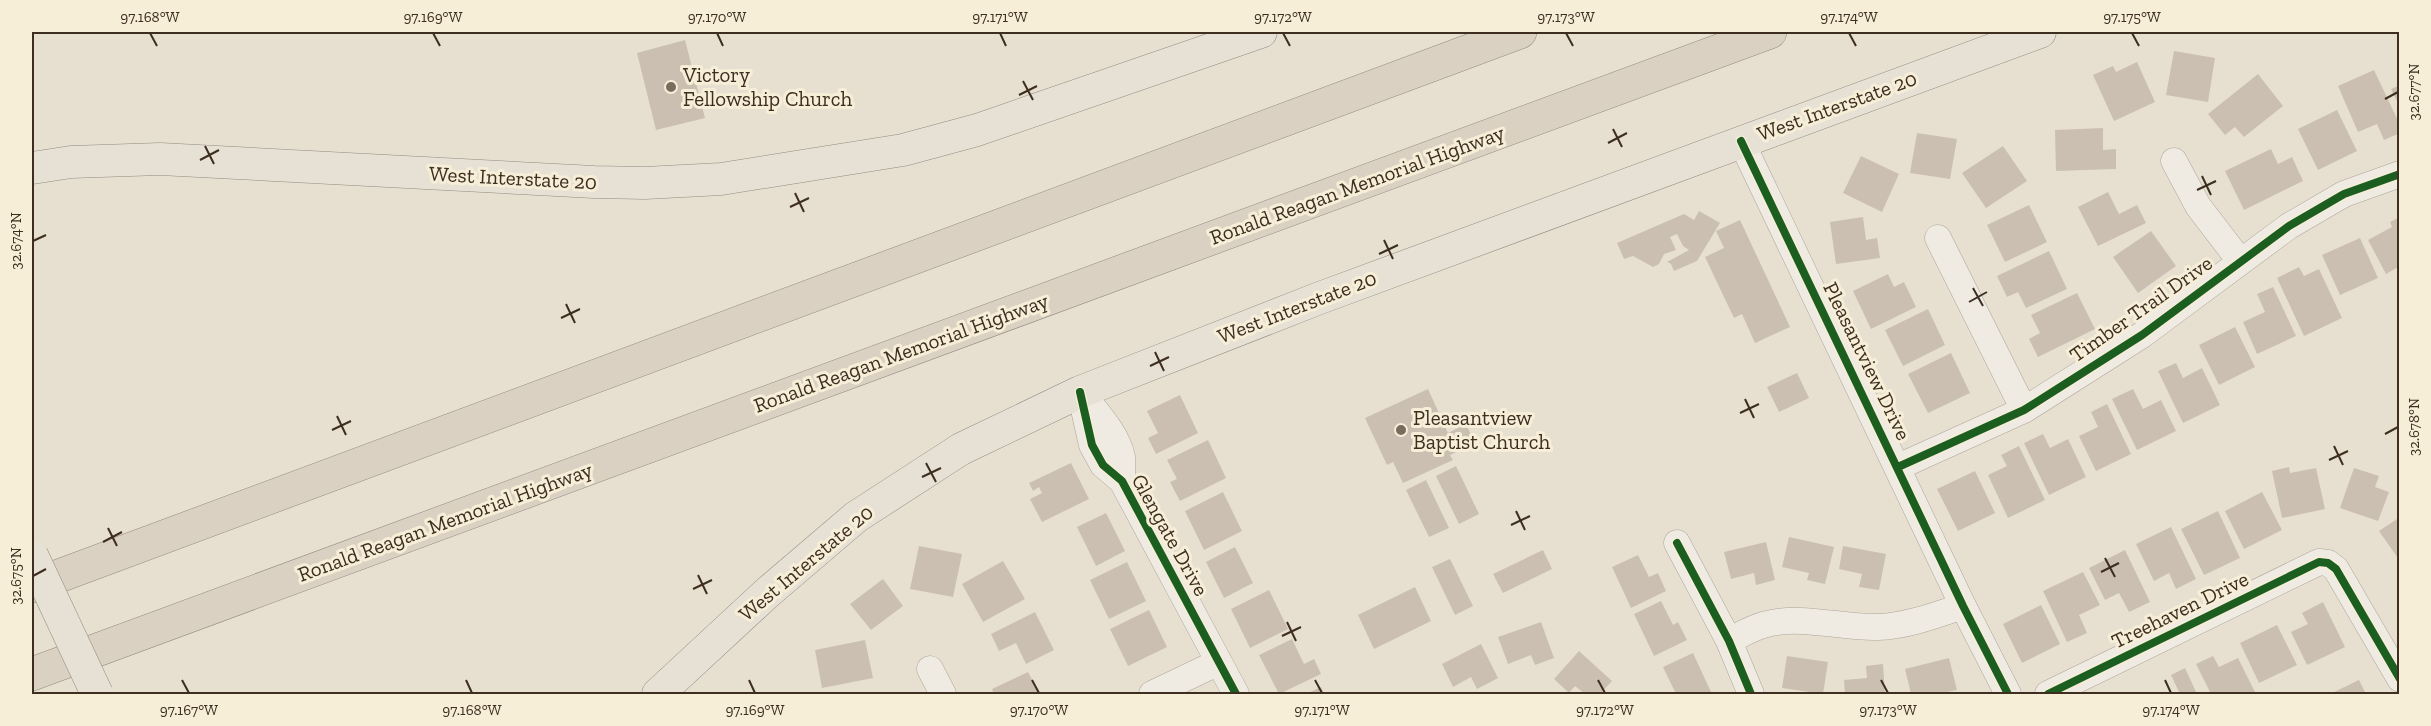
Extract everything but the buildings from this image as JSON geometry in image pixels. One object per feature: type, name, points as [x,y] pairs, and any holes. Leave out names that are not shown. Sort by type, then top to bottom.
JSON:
[{"type":"highway","points":[[32,586],[1520,32]]},
{"type":"highway","name":"Ronald Reagan Memorial Highway","points":[[32,674],[1770,32]]},
{"type":"main road","name":"West Interstate 20","points":[[32,168],[71,162],[160,159],[594,182],[645,183],[721,179],[903,150],[977,130],[1261,32]]},
{"type":"main road","name":"West Interstate 20","points":[[658,694],[767,593],[856,517],[961,449],[1080,392],[1317,299],[2040,32]]},
{"type":"main road","points":[[32,555],[97,694]]},
{"type":"street","name":"Pleasantview Drive","points":[[1741,141],[1963,606],[2008,694]]},
{"type":"street","points":[[2174,161],[2199,206],[2240,261]]},
{"type":"street","name":"Timber Trail Drive","points":[[1898,467],[2024,410],[2142,335],[2289,226],[2344,194],[2400,174]]},
{"type":"street","points":[[1938,238],[2024,410]]},
{"type":"street","name":"Glengate Drive","points":[[1080,392],[1102,440],[1122,456],[1122,481],[1236,694]]},
{"type":"street","points":[[1677,543],[1729,641],[1751,694]]},
{"type":"street","name":"Treehaven Drive","points":[[2048,694],[2319,562],[2328,563],[2336,569],[2400,679]]},
{"type":"street","points":[[1729,641],[1751,629],[1770,623],[1800,621],[1879,627],[1924,619],[1963,606]]},
{"type":"street","points":[[1152,694],[1220,662]]},
{"type":"street","points":[[930,669],[943,694]]},
{"type":"cycle path","points":[[1741,141],[1963,606],[2008,694]]},
{"type":"cycle path","points":[[1898,467],[2024,410],[2142,335],[2289,226],[2344,194],[2400,174]]},
{"type":"cycle path","points":[[1080,392],[1092,445],[1103,465],[1122,481],[1236,694]]},
{"type":"cycle path","points":[[1677,543],[1729,641],[1751,694]]},
{"type":"cycle path","points":[[2048,694],[2319,562],[2328,563],[2336,569],[2400,679]]},
{"type":"place","name":"Victory Fellowship Church","points":[[671,87]]},
{"type":"place","name":"Pleasantview Baptist Church","points":[[1401,430]]}]
